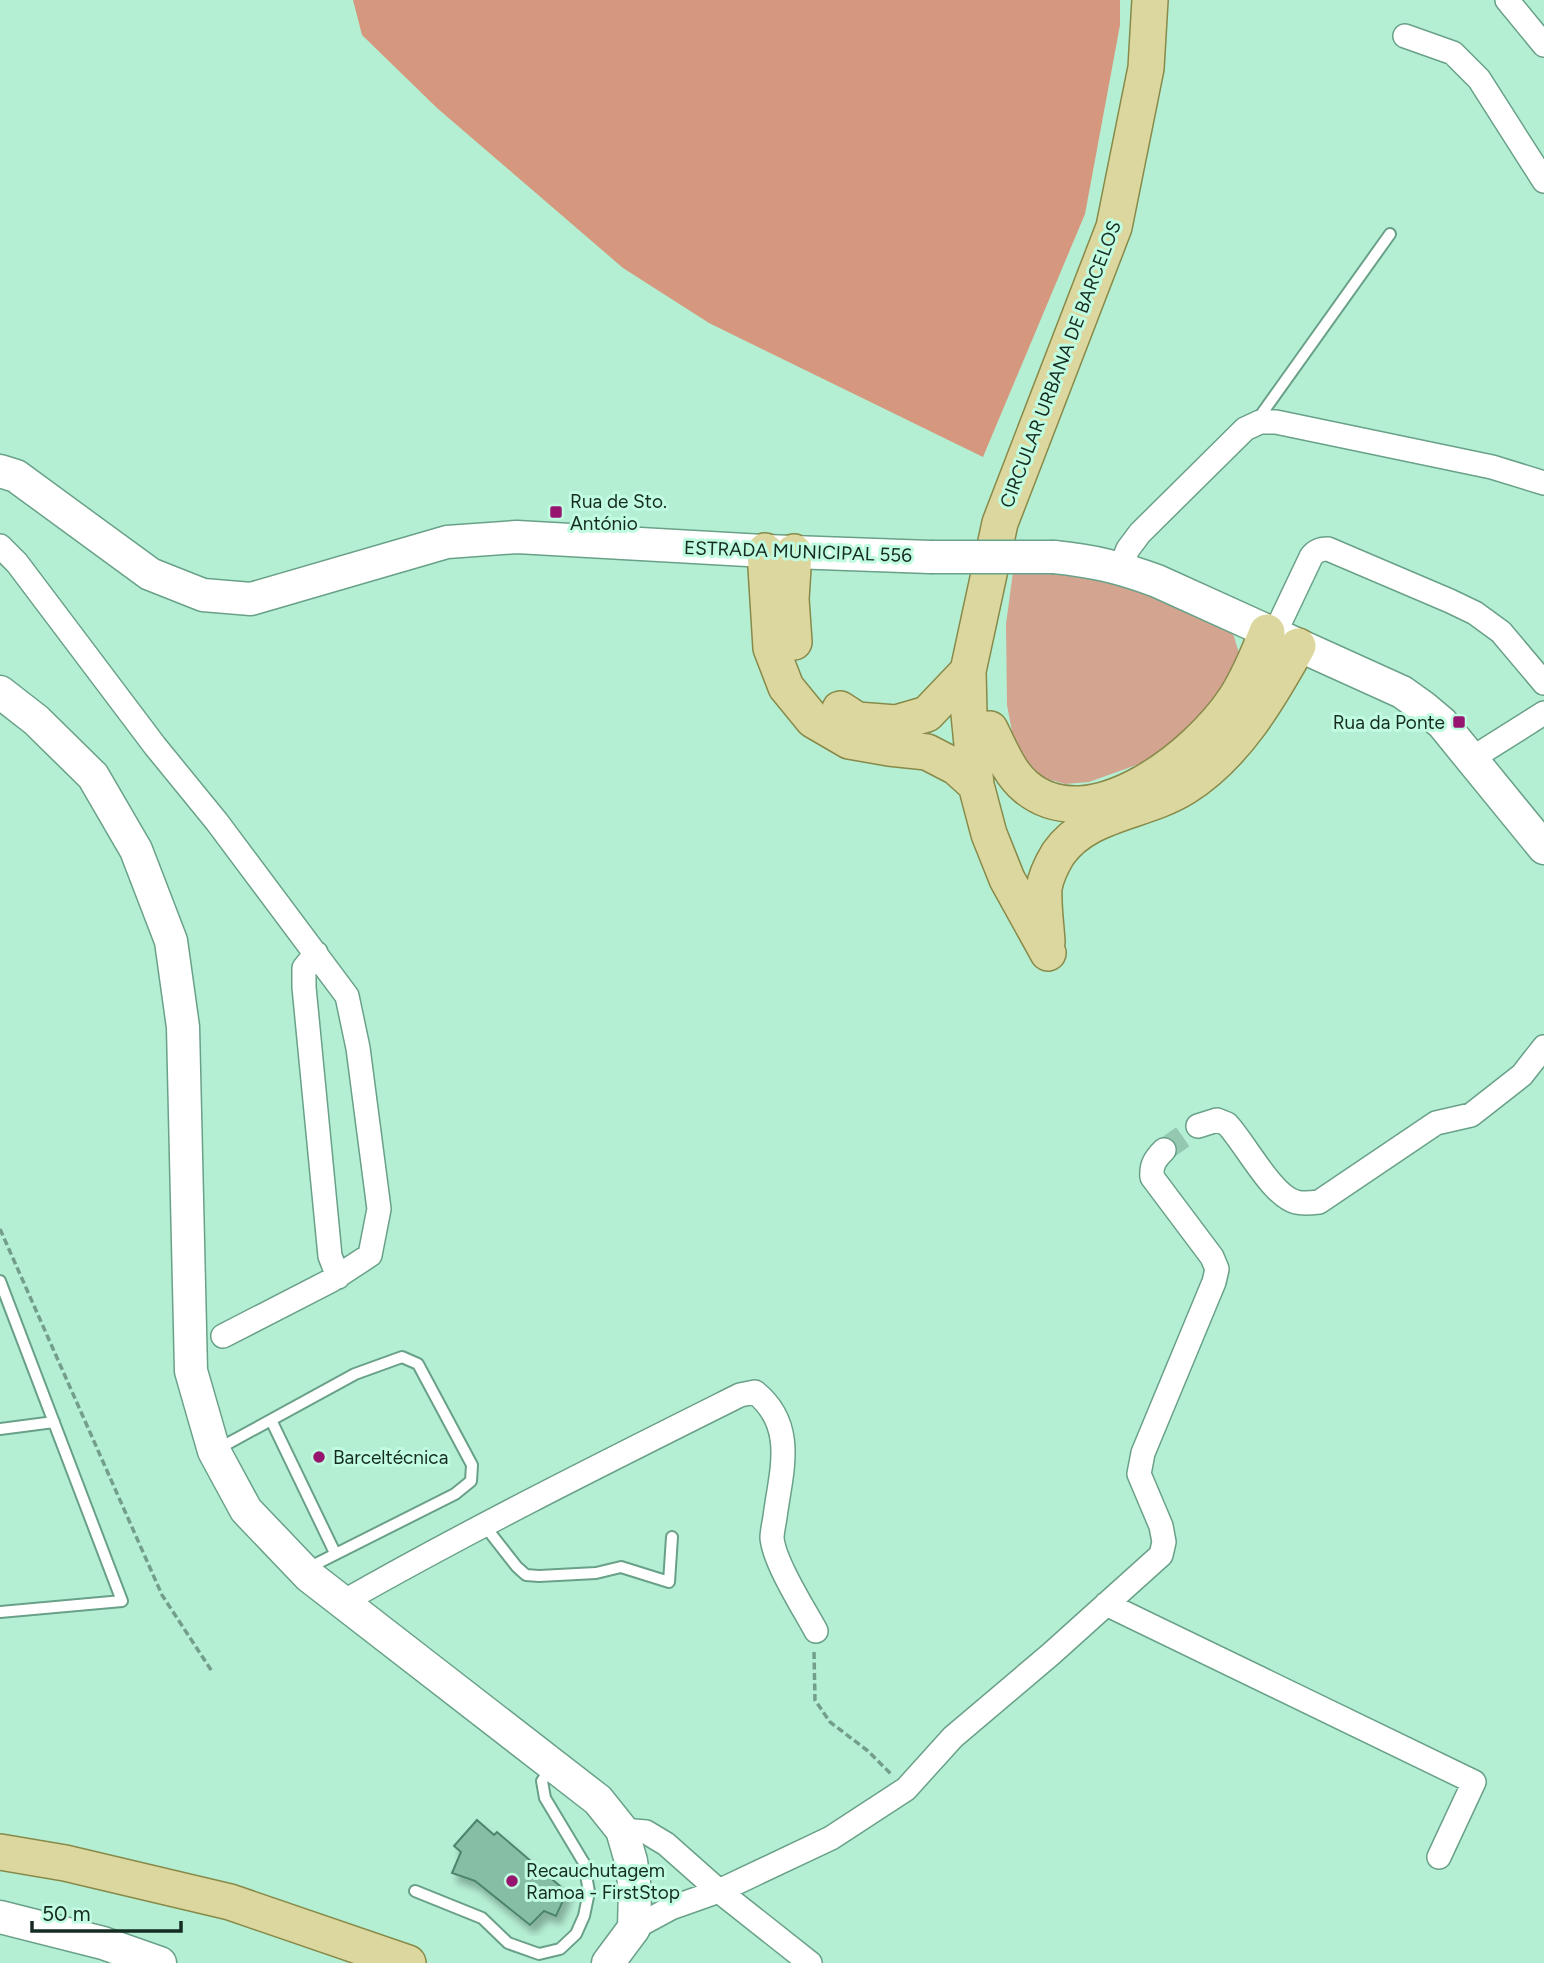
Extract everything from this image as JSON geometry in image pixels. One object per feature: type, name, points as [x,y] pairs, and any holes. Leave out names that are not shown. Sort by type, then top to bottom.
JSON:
[{"type":"main road","name":"CIRCULAR URBANA DE BARCELOS","points":[[1028,915],[998,859],[976,785],[968,671],[1000,523],[1114,227],[1146,68],[1150,0]]},
{"type":"main road","name":"ESTRADA MUNICIPAL 556","points":[[0,471],[16,476],[150,574],[203,595],[251,599],[447,542],[517,537],[779,552],[930,557],[1054,557],[1120,568],[1157,581],[1402,692],[1442,723],[1544,848]]},
{"type":"main road","points":[[779,552],[791,599],[794,643],[806,676],[828,702],[857,720],[896,723],[927,714],[968,671]]},
{"type":"main road","points":[[779,552],[771,648],[786,687],[813,720],[849,741],[927,752],[956,767],[976,785]]},
{"type":"main road","name":"CIRCULAR URBANA DE BARCELOS","points":[[983,602],[990,729],[998,793],[1028,915]]},
{"type":"main road","points":[[990,729],[1011,770],[1023,785],[1037,796],[1053,803],[1070,805],[1104,800],[1151,780],[1185,755],[1214,726],[1235,699],[1252,666],[1279,638]]},
{"type":"main road","points":[[1028,915],[1048,953],[1044,889],[1048,873],[1065,844],[1094,823],[1162,799],[1184,788],[1204,773],[1236,741],[1259,712],[1279,638]]},
{"type":"main road","points":[[0,692],[36,720],[93,776],[136,850],[172,941],[183,1027],[191,1371],[214,1451],[247,1510],[304,1570],[554,1764],[598,1800],[622,1830],[631,1861],[635,1890],[634,1928],[608,1963]]},
{"type":"main road","points":[[0,1852],[65,1863],[230,1902],[408,1963]]},
{"type":"main road","points":[[65,1863],[354,1963]]},
{"type":"main road","points":[[0,1917],[103,1943],[160,1963]]},
{"type":"street","points":[[1507,0],[1544,45]]},
{"type":"street","points":[[1405,36],[1453,53],[1479,79],[1544,181]]},
{"type":"street","points":[[1120,568],[1128,549],[1140,533],[1245,429],[1260,422],[1276,422],[1365,439],[1493,467],[1544,483]]},
{"type":"street","points":[[0,546],[17,563],[155,747],[217,822],[347,996],[358,1048],[379,1209],[370,1255],[338,1276],[223,1336]]},
{"type":"street","points":[[1279,638],[1311,557],[1314,552],[1328,549],[1475,613],[1501,632],[1544,683]]},
{"type":"street","points":[[1471,759],[1544,713]]},
{"type":"street","points":[[316,953],[304,968],[304,987],[330,1256],[338,1276]]},
{"type":"street","points":[[1198,1126],[1217,1120],[1227,1124],[1275,1188],[1285,1197],[1295,1202],[1319,1202],[1436,1123],[1471,1115],[1522,1075],[1544,1047]]},
{"type":"street","points":[[634,1928],[671,1908],[719,1891],[831,1838],[906,1790],[953,1737],[1161,1555],[1164,1542],[1161,1526],[1139,1474],[1143,1453],[1217,1269],[1212,1257],[1152,1177],[1151,1167],[1164,1150]]},
{"type":"street","points":[[343,1602],[484,1525],[740,1395],[755,1392],[776,1415],[782,1434],[784,1453],[772,1538],[785,1574],[816,1631]]},
{"type":"street","points":[[1106,1604],[1474,1782],[1439,1857]]},
{"type":"street","points":[[622,1830],[646,1832],[666,1844],[719,1891],[810,1963]]},
{"type":"lane","points":[[1260,422],[1263,412],[1390,234]]},
{"type":"lane","points":[[0,1281],[122,1601],[0,1612]]},
{"type":"lane","points":[[214,1451],[355,1374],[402,1357],[418,1364],[472,1465],[471,1481],[455,1494],[304,1570]]},
{"type":"lane","points":[[271,1420],[335,1553]]},
{"type":"lane","points":[[0,1429],[54,1422]]},
{"type":"lane","points":[[484,1525],[517,1567],[526,1574],[539,1577],[596,1573],[621,1567],[670,1582],[672,1537]]},
{"type":"lane","points":[[415,1891],[482,1918],[508,1943],[539,1954],[561,1949],[576,1934],[584,1916],[589,1892],[584,1863],[545,1798],[542,1781],[554,1764]]},
{"type":"path","points":[[0,1229],[162,1595],[213,1673]]},
{"type":"path","points":[[816,1631],[813,1654],[815,1700],[830,1722],[868,1751],[906,1790]]},
{"type":"shaded area","points":[[353,0],[1120,0],[1120,25],[1085,214],[983,457],[709,323],[623,268],[437,108],[362,35]]},
{"type":"shaded area","points":[[1071,570],[1128,581],[1232,630],[1239,653],[1234,675],[1210,712],[1153,759],[1089,782],[1065,784],[1041,777],[1024,764],[1014,742],[1007,705],[1006,624],[1013,572]]},
{"type":"building","points":[[477,1820],[494,1835],[497,1832],[567,1892],[556,1916],[544,1911],[530,1925],[475,1881],[452,1873],[461,1852],[454,1846]]},
{"type":"tunnel","points":[[1164,1150],[1198,1126]]},
{"type":"place","name":"Rua de Sto. António","points":[[556,512]]},
{"type":"place","name":"Rua da Ponte","points":[[1459,722]]},
{"type":"place","name":"Barceltécnica","points":[[319,1457]]},
{"type":"place","name":"Recauchutagem Ramoa - FirstStop","points":[[512,1881]]}]
